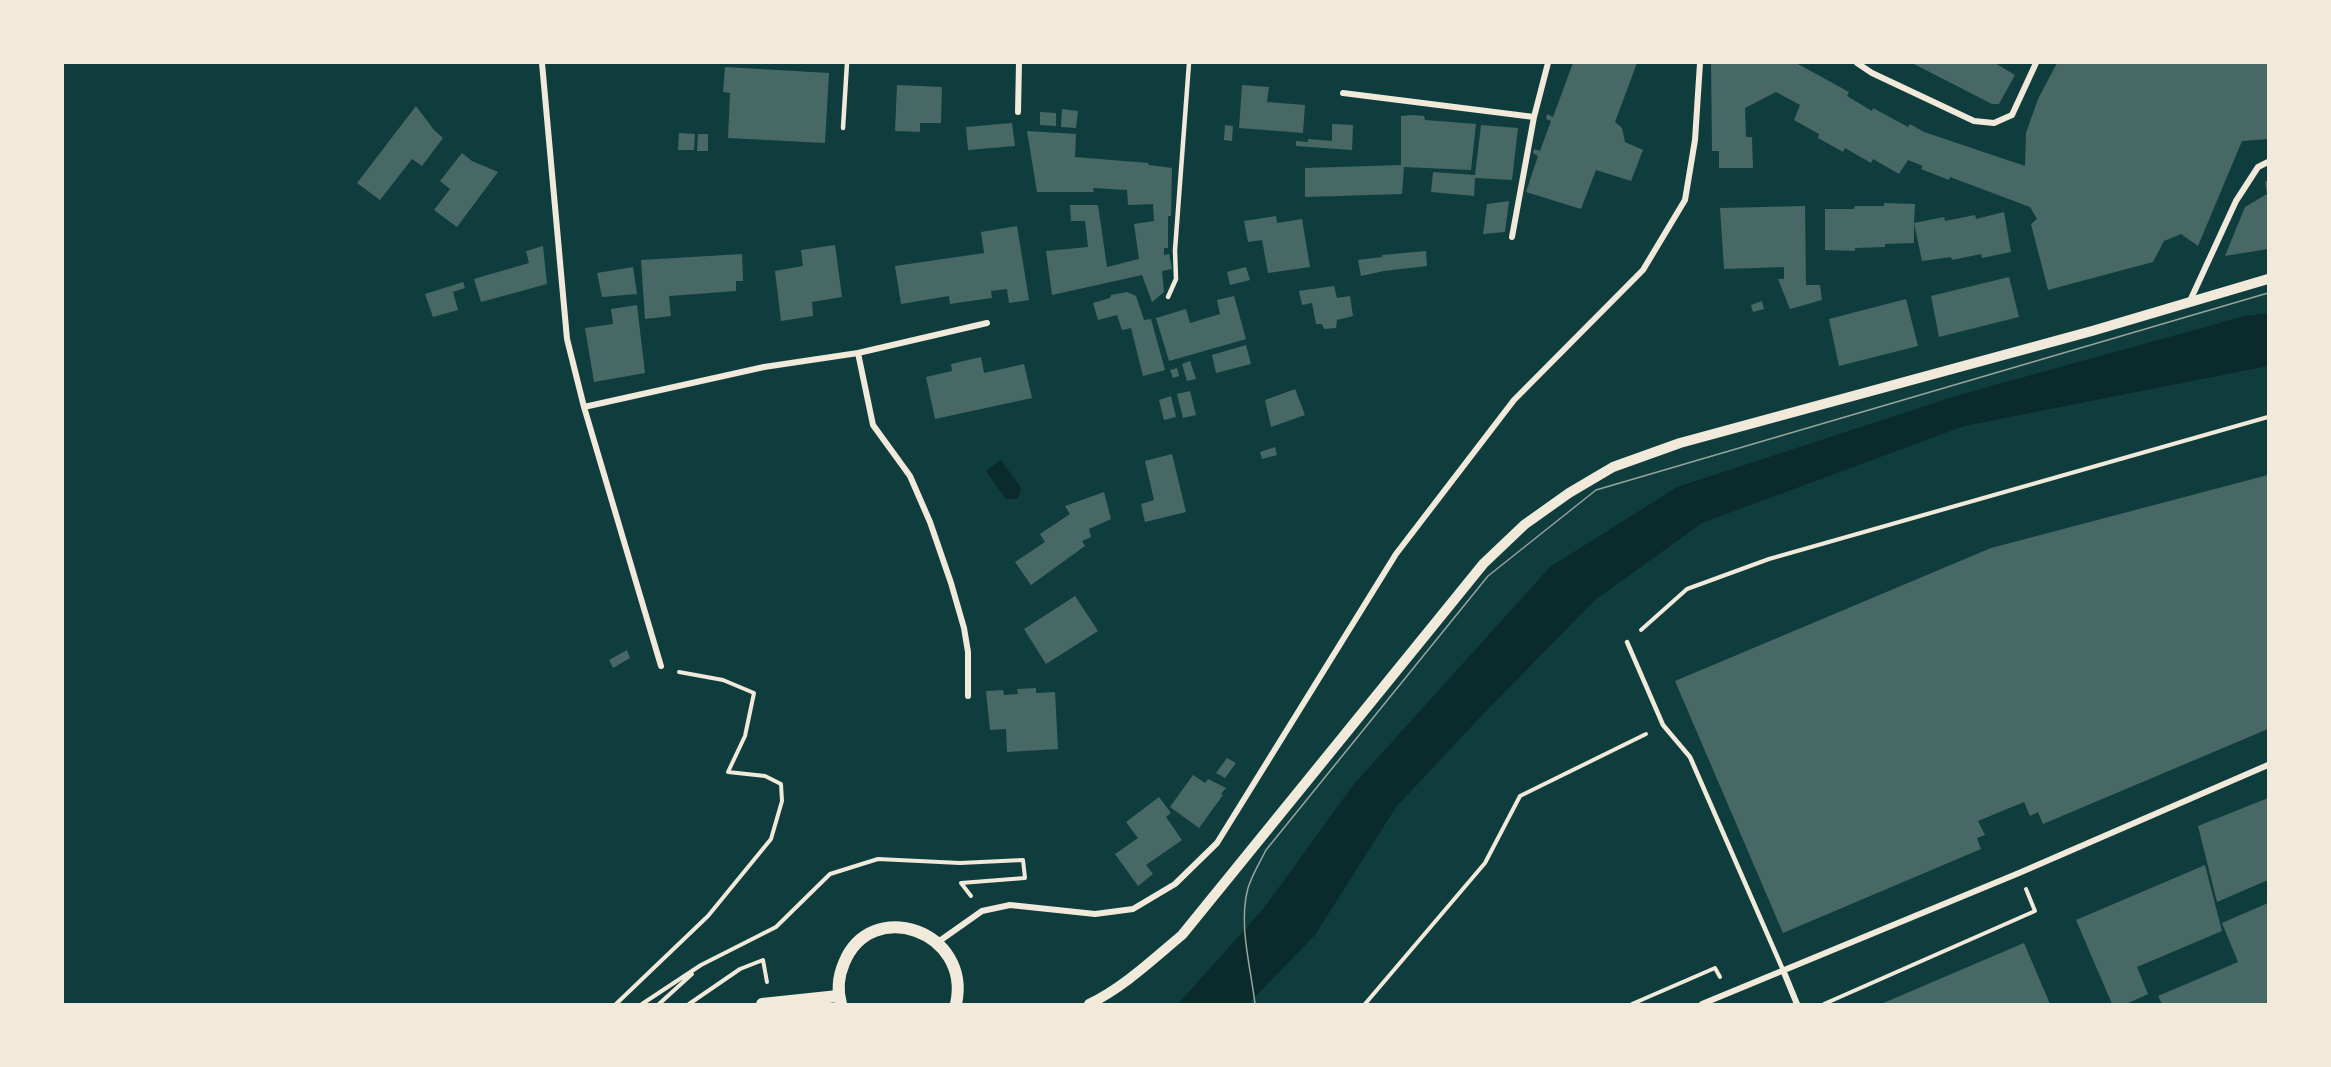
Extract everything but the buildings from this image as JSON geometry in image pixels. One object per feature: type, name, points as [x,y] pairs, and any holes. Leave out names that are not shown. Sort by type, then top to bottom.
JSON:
[{"type":"main road","points":[[765,1003],[839,1000],[839,975],[847,956],[861,940],[879,930],[900,927],[921,931],[938,942],[950,956],[957,973],[959,991],[956,1004]]},
{"type":"street","points":[[542,63],[567,339],[584,407],[661,666]]},
{"type":"street","points":[[1018,112],[1019,63]]},
{"type":"street","points":[[1512,237],[1534,117],[1548,63]]},
{"type":"street","points":[[938,942],[982,911],[1010,905],[1095,914],[1133,909],[1174,884],[1217,843],[1395,554],[1515,400],[1643,270],[1685,200],[1695,140],[1700,63]]},
{"type":"street","points":[[1857,63],[1872,73],[1974,121],[1994,123],[2012,115],[2036,63]]},
{"type":"street","points":[[1343,93],[1534,117]]},
{"type":"street","points":[[2189,303],[2236,201],[2258,167],[2268,162]]},
{"type":"street","points":[[1089,1004],[1107,995],[1182,935],[1484,563],[1524,525],[1569,492],[1613,467],[1680,443],[2189,303],[2268,279]]},
{"type":"street","points":[[584,407],[764,368],[858,353],[987,323]]},
{"type":"street","points":[[858,353],[873,425],[910,476],[930,522],[951,584],[964,628],[968,652],[969,696]]},
{"type":"street","points":[[1702,1004],[2019,873],[2268,765]]},
{"type":"street","points":[[1783,970],[1797,1004]]},
{"type":"lane","points":[[843,128],[847,63]]},
{"type":"lane","points":[[1168,297],[1176,279],[1174,250],[1189,63]]},
{"type":"lane","points":[[1627,642],[1663,725],[1690,757],[1783,970]]},
{"type":"path","points":[[1627,642],[1687,589],[1769,559],[2268,417]]},
{"type":"path","points":[[616,1004],[708,916],[771,839],[782,801],[781,784],[765,776],[728,772],[745,736],[754,693],[723,680],[688,675],[661,666]]},
{"type":"path","points":[[1365,1004],[1485,863],[1520,796],[1663,725]]},
{"type":"path","points":[[642,1004],[701,965],[776,927],[830,874],[878,858],[960,863],[1023,860],[1025,878],[961,883],[982,911]]},
{"type":"path","points":[[1824,1004],[2035,910],[2024,885]]},
{"type":"path","points":[[689,1004],[740,969],[763,960],[765,1003]]},
{"type":"path","points":[[659,1004],[701,965]]},
{"type":"path","points":[[1632,1004],[1715,968],[1720,978]]},
{"type":"water","points":[[2268,313],[2268,366],[1964,426],[1702,523],[1595,600],[1489,708],[1396,807],[1315,935],[1248,1004],[1178,1004],[1264,908],[1354,784],[1550,567],[1677,487],[1959,395],[2245,316]]},
{"type":"water","points":[[1001,460],[1021,488],[1019,497],[1016,499],[1006,499],[986,471]]},
{"type":"tram line","points":[[1255,1004],[1244,916],[1248,888],[1266,850],[1488,576],[1596,490],[2268,293]]}]
